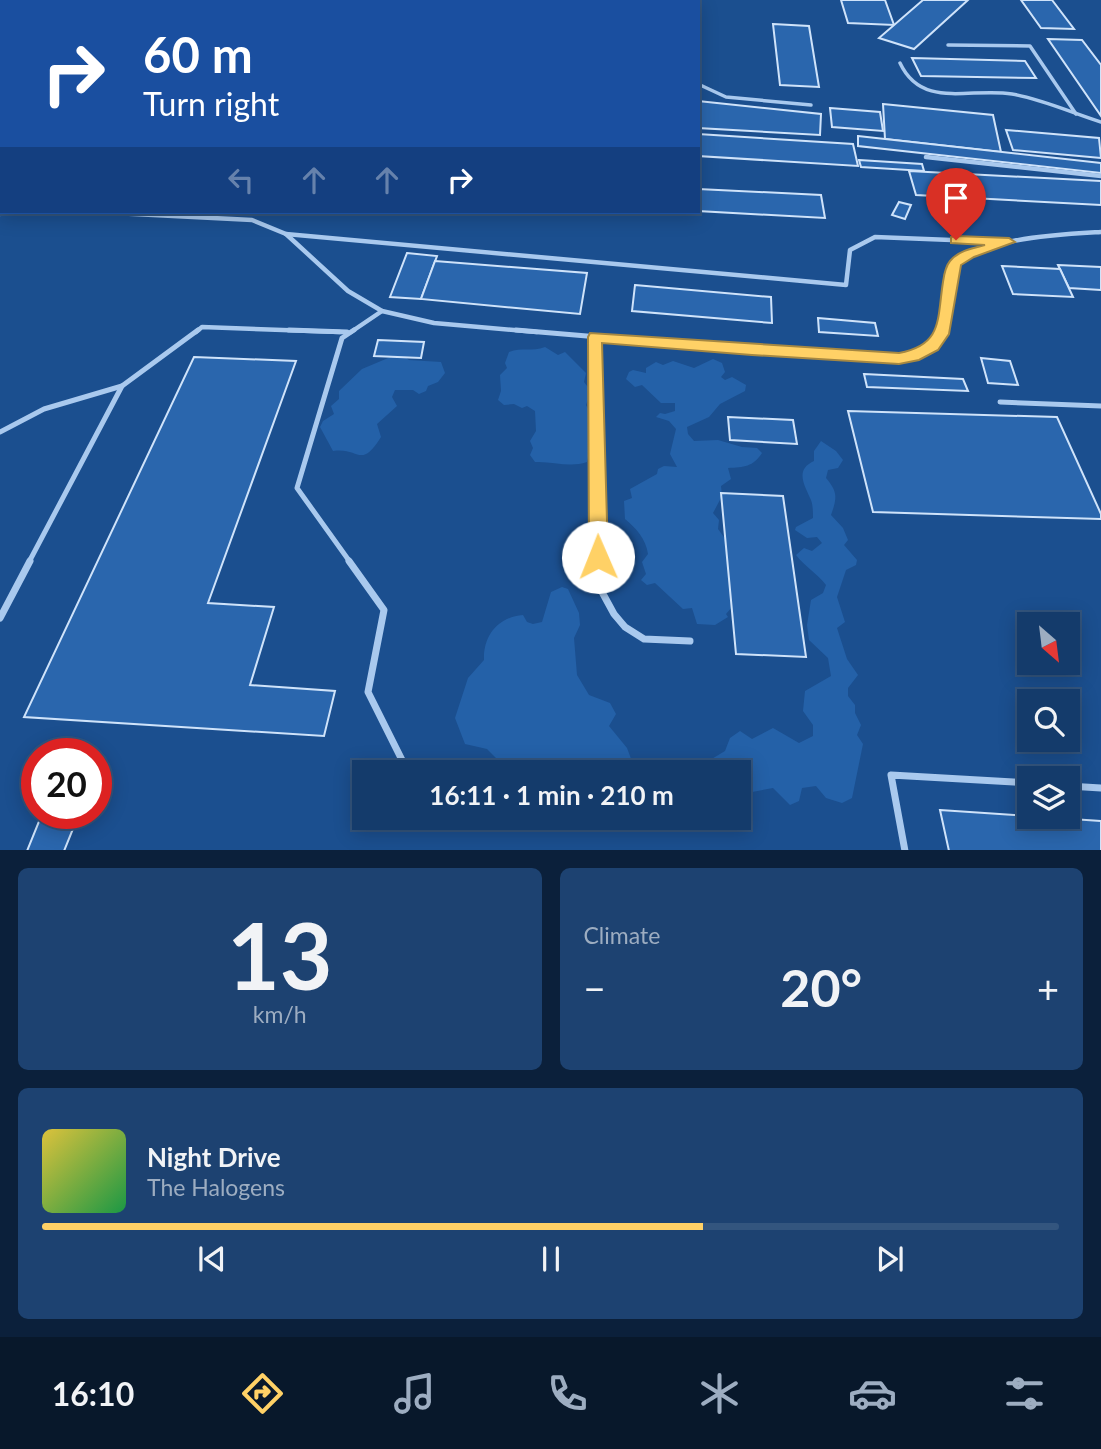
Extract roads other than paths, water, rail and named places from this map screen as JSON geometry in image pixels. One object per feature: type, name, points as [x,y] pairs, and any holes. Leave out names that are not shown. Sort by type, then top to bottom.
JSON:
[{"type":"lane","points":[[948,45],[1030,46],[1076,114]]},
{"type":"lane","points":[[900,62],[908,80],[935,93],[1012,94],[1101,122]]},
{"type":"lane","points":[[700,85],[726,97],[811,105]]},
{"type":"lane","points":[[926,158],[1101,176]]},
{"type":"lane","points":[[134,214],[252,220],[286,234],[846,285],[850,250],[875,237],[1009,242],[1101,232]]},
{"type":"lane","points":[[286,234],[348,291],[382,311],[434,323],[899,358],[919,355],[933,347],[942,334],[951,273],[956,263],[969,254],[1009,242]]},
{"type":"lane","points":[[382,311],[347,332],[342,338],[297,488],[384,610],[368,692],[402,760]]},
{"type":"lane","points":[[0,432],[14,422],[69,398],[122,386],[202,327],[347,332]]},
{"type":"lane","points":[[595,337],[599,584],[604,601],[620,621],[641,638],[690,641]]},
{"type":"lane","points":[[0,618],[122,386]]},
{"type":"lane","points":[[1000,401],[1101,406]]},
{"type":"lane","points":[[905,850],[891,775],[1017,782]]},
{"type":"lane","points":[[1080,787],[1101,788]]}]
